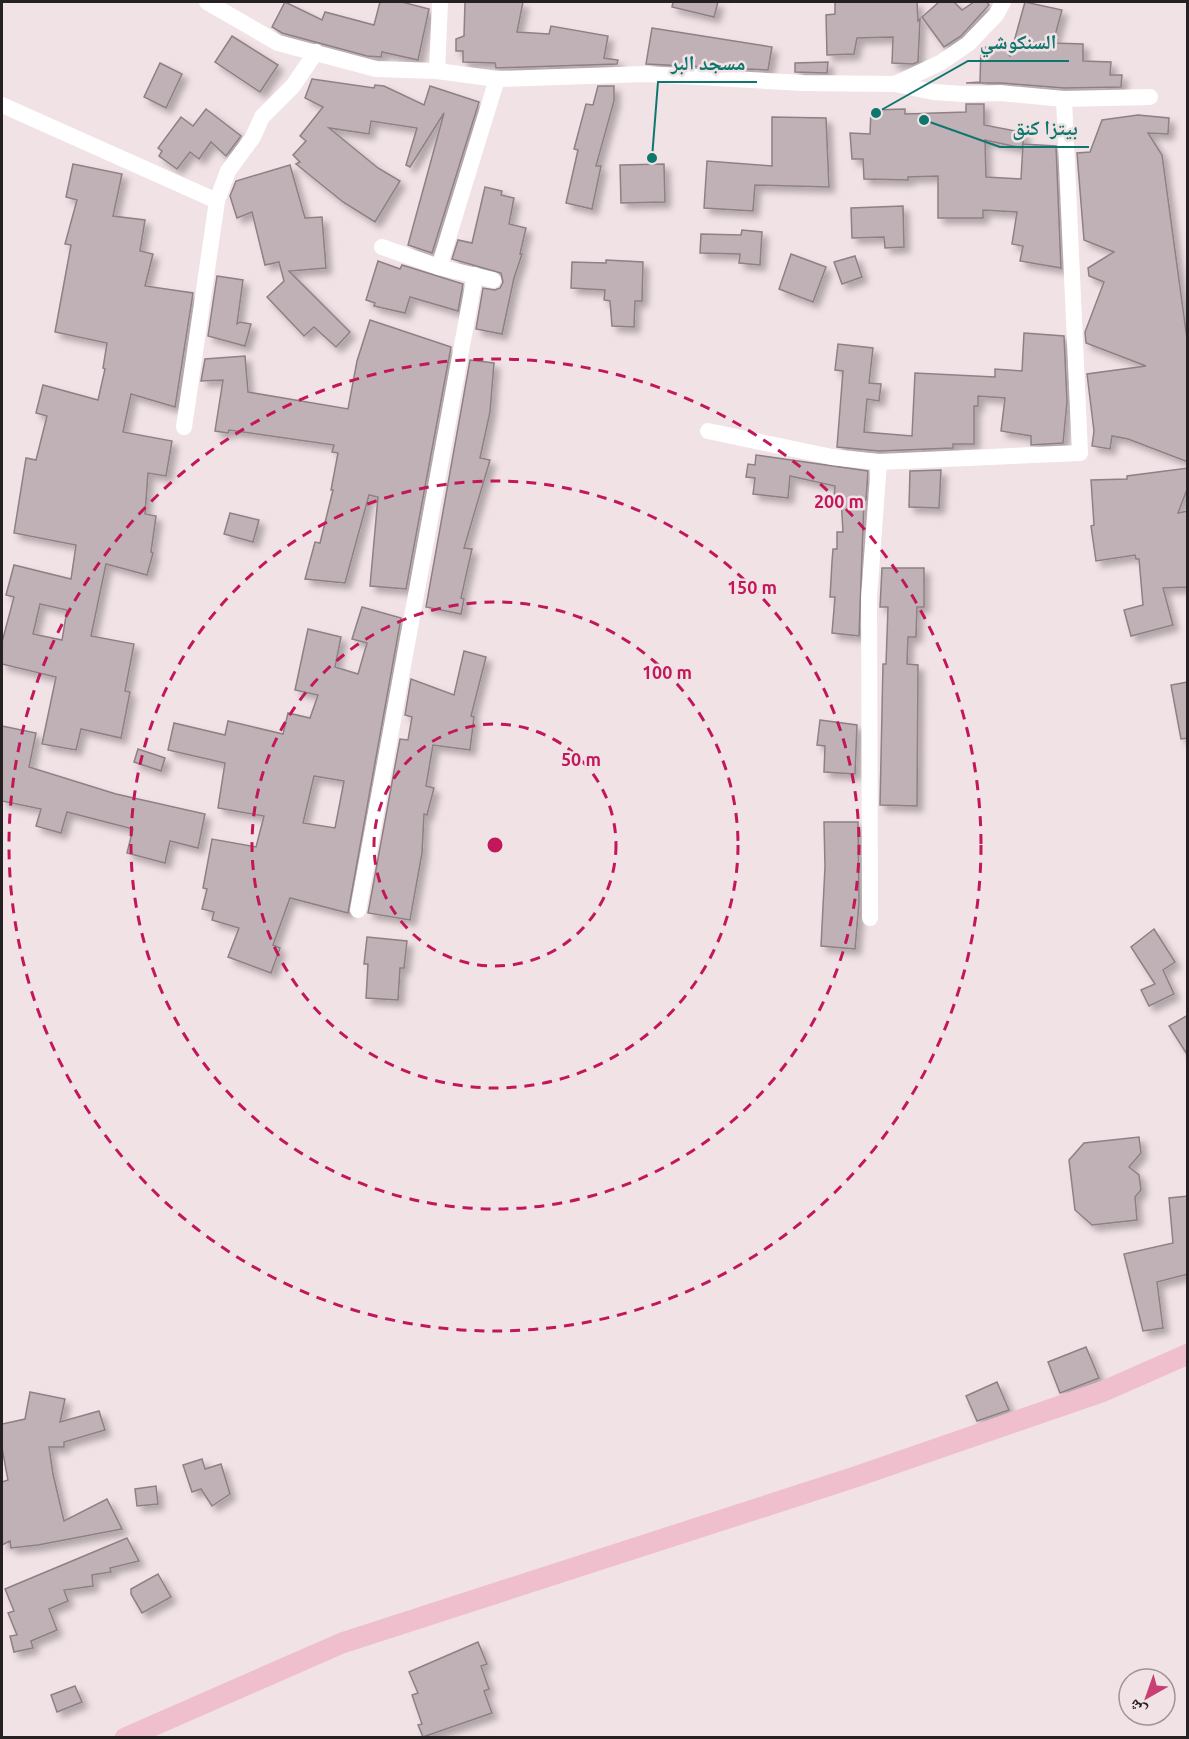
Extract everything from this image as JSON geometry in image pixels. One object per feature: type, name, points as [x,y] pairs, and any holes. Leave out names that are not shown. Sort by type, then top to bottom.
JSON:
[{"type":"main road","points":[[125,1737],[342,1643],[855,1477],[1104,1391],[1188,1354]]},
{"type":"street","points":[[207,2],[278,43],[376,69],[437,71],[497,79],[646,74],[803,83],[895,84],[933,92],[1000,93],[1064,99],[1150,97]]},
{"type":"street","points":[[437,71],[440,2]]},
{"type":"street","points":[[895,84],[940,63],[968,44],[996,15],[1003,2]]},
{"type":"street","points":[[184,427],[217,201],[228,171],[253,137],[262,117],[293,86],[316,52]]},
{"type":"street","points":[[439,267],[497,79]]},
{"type":"street","points":[[708,431],[832,457],[879,462],[1080,453],[1064,99]]},
{"type":"street","points":[[2,105],[217,201]]},
{"type":"street","points":[[382,247],[439,267],[493,280]]},
{"type":"street","points":[[358,910],[475,274]]},
{"type":"street","points":[[870,918],[869,598],[879,462]]},
{"type":"building","points":[[285,2],[322,20],[325,12],[374,25],[380,2],[402,2],[429,9],[418,60],[382,52],[381,57],[367,56],[282,33],[272,27]]},
{"type":"building","points":[[465,2],[523,2],[517,32],[549,34],[551,26],[608,36],[604,58],[618,60],[617,64],[496,68],[495,63],[463,62],[463,51],[456,51],[456,39],[464,36]]},
{"type":"building","points":[[673,2],[718,2],[714,17],[672,7]]},
{"type":"building","points":[[835,2],[917,2],[918,21],[920,19],[918,62],[913,64],[892,63],[893,37],[857,38],[854,54],[827,55],[826,15],[835,14]]},
{"type":"building","points":[[939,2],[954,2],[962,10],[974,2],[987,2],[989,5],[961,36],[944,47],[922,17]]},
{"type":"building","points":[[1025,2],[1062,10],[1053,43],[1083,44],[1083,61],[1111,62],[1110,75],[1122,75],[1121,87],[1064,88],[966,83],[980,82],[981,47],[1004,48],[1010,56]]},
{"type":"building","points":[[652,28],[772,47],[768,70],[646,64]]},
{"type":"building","points":[[232,36],[278,65],[260,92],[215,62]]},
{"type":"building","points":[[828,62],[827,73],[795,72],[795,63]]},
{"type":"building","points":[[160,63],[182,74],[166,108],[144,97]]},
{"type":"building","points":[[312,79],[374,88],[375,85],[384,86],[424,105],[430,86],[479,102],[432,253],[408,245],[444,113],[410,167],[406,165],[417,128],[371,121],[369,134],[329,128],[378,168],[400,181],[375,222],[343,202],[296,164],[300,162],[293,155],[306,141],[300,136],[323,107],[305,98]]},
{"type":"building","points":[[598,86],[614,86],[614,101],[596,166],[601,166],[592,209],[566,203],[578,150],[574,149],[586,104],[593,105]]},
{"type":"building","points":[[966,104],[984,104],[984,125],[1025,133],[1022,148],[985,140],[986,177],[1021,179],[1023,144],[1056,146],[1061,268],[1020,261],[1023,246],[1012,244],[1017,212],[983,210],[983,218],[938,218],[938,176],[908,177],[908,180],[864,179],[863,159],[852,159],[850,133],[870,134],[871,110],[905,109],[905,114],[966,112]]},
{"type":"building","points":[[206,109],[241,136],[226,156],[211,142],[199,159],[190,152],[177,169],[159,156],[162,151],[158,148],[181,117],[193,126]]},
{"type":"building","points":[[1138,115],[1169,118],[1168,134],[1148,133],[1162,155],[1188,346],[1188,462],[1128,439],[1112,436],[1110,449],[1092,446],[1094,431],[1087,374],[1146,366],[1086,343],[1085,332],[1104,282],[1089,276],[1088,268],[1114,252],[1084,240],[1077,153],[1090,152],[1102,120]]},
{"type":"building","points":[[772,117],[826,118],[829,187],[755,185],[753,211],[704,208],[707,161],[772,166]]},
{"type":"building","points":[[73,164],[122,174],[113,216],[145,220],[140,251],[153,254],[145,286],[193,293],[175,407],[131,394],[123,432],[172,441],[166,476],[148,473],[145,514],[156,516],[151,552],[153,553],[147,575],[106,564],[91,636],[134,644],[125,691],[130,692],[121,738],[81,729],[76,750],[42,744],[56,677],[2,664],[2,642],[14,597],[6,595],[14,565],[71,579],[76,545],[14,533],[26,458],[36,460],[47,416],[36,413],[43,385],[98,400],[105,369],[103,368],[107,343],[55,332],[71,245],[65,244],[77,200],[66,197]],"holes":[[[40,604],[67,610],[62,640],[33,634]]]},
{"type":"building","points":[[664,164],[665,202],[621,203],[620,165]]},
{"type":"building","points":[[290,165],[305,218],[322,217],[326,268],[289,271],[350,332],[336,347],[314,327],[304,336],[267,297],[284,281],[279,262],[265,265],[252,212],[237,218],[230,196],[236,181]]},
{"type":"building","points":[[485,187],[502,191],[501,195],[514,198],[509,224],[526,228],[520,254],[522,254],[514,278],[502,334],[476,329],[483,288],[495,290],[500,288],[503,282],[501,273],[452,259],[458,240],[472,243]]},
{"type":"building","points":[[903,206],[904,247],[885,248],[884,237],[852,238],[851,208]]},
{"type":"building","points":[[742,230],[762,232],[760,265],[739,263],[740,254],[700,253],[701,234],[741,235]]},
{"type":"building","points":[[791,254],[826,267],[813,302],[779,289]]},
{"type":"building","points":[[855,256],[862,277],[842,284],[834,262]]},
{"type":"building","points":[[606,260],[643,262],[642,301],[635,301],[634,327],[612,326],[610,301],[604,300],[605,290],[571,288],[572,262],[606,263]]},
{"type":"building","points":[[378,261],[400,269],[402,265],[463,284],[458,311],[410,297],[405,313],[374,306],[375,303],[366,300]]},
{"type":"building","points":[[217,276],[243,280],[237,324],[240,322],[251,324],[245,346],[208,336]]},
{"type":"building","points":[[370,320],[451,347],[406,589],[370,586],[378,497],[369,495],[345,583],[305,579],[315,542],[320,543],[333,490],[331,490],[338,453],[332,452],[334,445],[229,430],[228,433],[215,431],[223,380],[201,381],[205,359],[245,356],[248,392],[348,409],[357,361]]},
{"type":"building","points":[[1024,333],[1064,336],[1067,402],[1063,443],[1031,445],[1031,436],[1001,431],[1005,398],[978,396],[978,406],[974,406],[974,444],[953,444],[953,448],[879,451],[837,447],[843,371],[835,370],[838,344],[873,348],[869,383],[881,384],[879,401],[867,399],[864,432],[912,436],[915,373],[995,377],[995,369],[1022,371]]},
{"type":"building","points":[[470,360],[494,363],[490,412],[480,458],[490,460],[464,548],[472,549],[461,598],[464,599],[461,614],[426,607]]},
{"type":"building","points":[[756,455],[868,471],[866,500],[864,500],[859,636],[832,633],[835,597],[830,597],[833,549],[837,549],[837,532],[843,532],[841,498],[834,497],[835,486],[790,476],[788,498],[753,494],[755,478],[746,477],[748,464],[755,465]]},
{"type":"building","points":[[1188,468],[1188,487],[1178,513],[1188,511],[1188,587],[1163,588],[1173,625],[1131,636],[1124,610],[1143,605],[1139,559],[1136,559],[1135,555],[1096,561],[1091,526],[1094,525],[1091,480],[1127,479],[1127,476]]},
{"type":"building","points":[[941,470],[939,508],[909,507],[910,471]]},
{"type":"building","points":[[230,513],[259,520],[253,542],[224,534]]},
{"type":"building","points":[[882,568],[924,568],[924,607],[917,607],[916,637],[908,637],[907,664],[918,665],[917,806],[880,805],[883,664],[886,664],[888,607],[880,607]]},
{"type":"building","points":[[362,607],[401,618],[348,913],[290,898],[273,945],[280,948],[271,973],[228,957],[239,928],[212,920],[214,912],[202,909],[207,889],[203,888],[212,839],[256,847],[264,816],[218,808],[225,763],[168,750],[174,723],[225,735],[228,721],[283,734],[288,713],[310,718],[318,695],[295,690],[308,629],[341,637],[335,667],[358,674],[367,643],[352,639]],"holes":[[[314,776],[344,781],[335,828],[303,823]]]},
{"type":"building","points":[[464,651],[486,657],[471,716],[474,717],[470,750],[433,745],[426,786],[434,788],[427,815],[424,814],[422,853],[410,920],[368,913],[400,739],[408,740],[412,717],[405,715],[411,679],[454,695]]},
{"type":"building","points":[[1188,682],[1188,738],[1181,739],[1171,685]]},
{"type":"building","points":[[820,720],[857,725],[855,774],[824,772],[825,746],[817,745]]},
{"type":"building","points":[[2,726],[36,733],[29,767],[116,794],[205,814],[198,848],[170,841],[165,863],[127,853],[133,829],[67,812],[61,833],[36,826],[41,809],[2,801]]},
{"type":"building","points":[[138,749],[165,758],[161,771],[134,762]]},
{"type":"building","points":[[824,822],[858,822],[859,903],[855,949],[821,946],[825,867]]},
{"type":"building","points":[[1154,929],[1175,962],[1163,970],[1174,994],[1149,1006],[1141,990],[1155,984],[1131,947]]},
{"type":"building","points":[[367,937],[407,941],[404,968],[400,968],[398,1000],[366,998],[368,964],[364,964]]},
{"type":"building","points":[[1188,1015],[1188,1056],[1169,1026]]},
{"type":"building","points":[[1139,1137],[1141,1153],[1129,1167],[1139,1175],[1141,1190],[1135,1197],[1137,1220],[1092,1225],[1075,1210],[1069,1160],[1084,1143]]},
{"type":"building","points":[[1188,1196],[1188,1274],[1157,1282],[1163,1328],[1143,1331],[1124,1254],[1173,1243],[1169,1198]]},
{"type":"building","points":[[1086,1347],[1099,1378],[1060,1393],[1048,1362]]},
{"type":"building","points":[[997,1382],[1009,1410],[977,1421],[966,1396]]},
{"type":"building","points":[[30,1392],[65,1399],[60,1422],[99,1411],[105,1430],[64,1442],[64,1447],[49,1447],[53,1474],[64,1521],[107,1499],[122,1529],[38,1545],[11,1548],[10,1541],[2,1545],[2,1482],[8,1480],[2,1448],[2,1424],[25,1419]]},
{"type":"building","points":[[202,1459],[205,1469],[221,1464],[230,1494],[212,1506],[201,1489],[192,1492],[183,1465]]},
{"type":"building","points":[[156,1486],[158,1504],[137,1506],[135,1489]]},
{"type":"building","points":[[127,1538],[139,1561],[110,1568],[111,1572],[92,1575],[93,1586],[64,1590],[68,1601],[49,1609],[57,1630],[31,1641],[33,1648],[14,1652],[10,1636],[17,1635],[8,1613],[14,1611],[5,1589]]},
{"type":"building","points":[[158,1574],[171,1597],[142,1613],[131,1594],[131,1589]]},
{"type":"building","points":[[478,1642],[487,1664],[481,1666],[489,1689],[484,1691],[492,1713],[423,1737],[418,1725],[422,1724],[412,1695],[418,1693],[409,1672]]},
{"type":"building","points":[[75,1686],[82,1702],[57,1712],[51,1695]]},
{"type":"place","name":"السنكوشي","points":[[876,113]]},
{"type":"place","name":"بيتزا كنق","points":[[924,120]]},
{"type":"place","name":"مسجد البر","points":[[652,158]]}]
